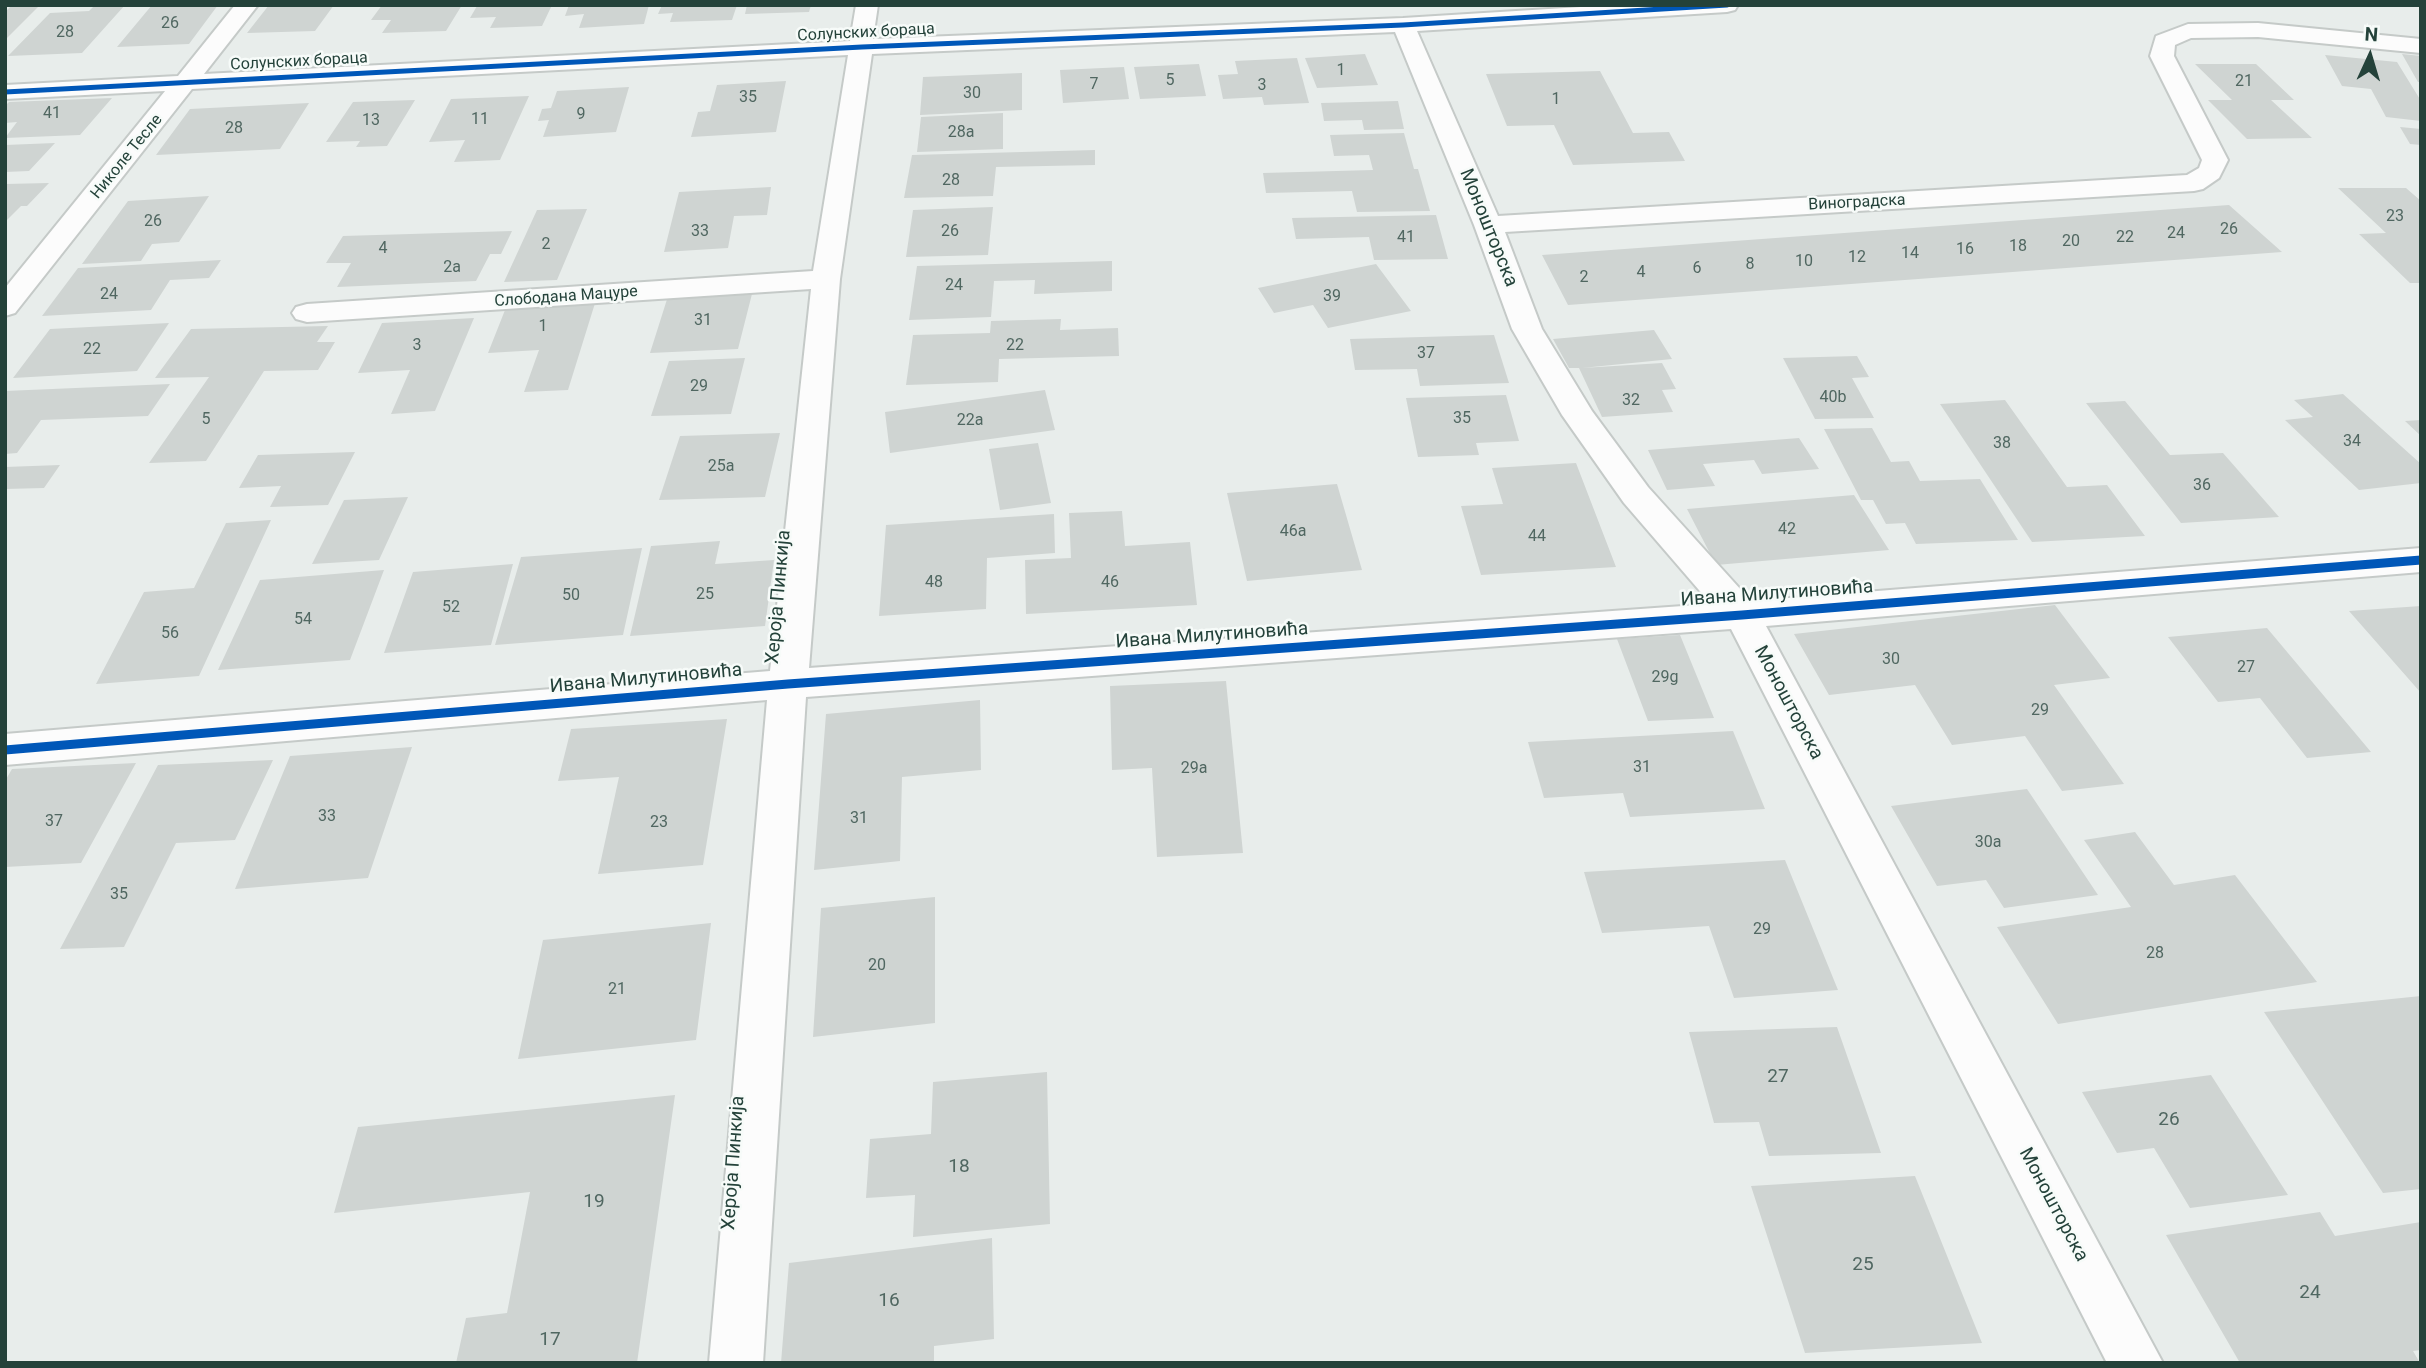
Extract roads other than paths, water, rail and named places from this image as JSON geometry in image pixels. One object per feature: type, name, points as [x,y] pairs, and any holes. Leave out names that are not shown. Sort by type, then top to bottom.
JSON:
[{"type":"street","name":"Николе Тесле","points":[[5,307],[247,5]]},
{"type":"street","name":"Хероја Пинкија","points":[[736,1363],[788,684],[826,279],[867,5]]},
{"type":"street","name":"Солунских бораца","points":[[5,92],[862,47],[1403,25],[1518,12],[1727,5]]},
{"type":"street","name":"Моношторска","points":[[1403,25],[1488,225],[1527,329],[1578,415],[1636,495],[1742,615],[2136,1363]]},
{"type":"street","name":"Виноградска","points":[[1488,225],[2194,183],[2210,172],[2215,160],[2162,56],[2164,41],[2188,31],[2258,30],[2421,46]]},
{"type":"street","name":"Слободана Мацуре","points":[[307,313],[826,279]]},
{"type":"street","name":"Ивана Милутиновића","points":[[5,750],[788,684],[1742,615],[2421,560]]}]
